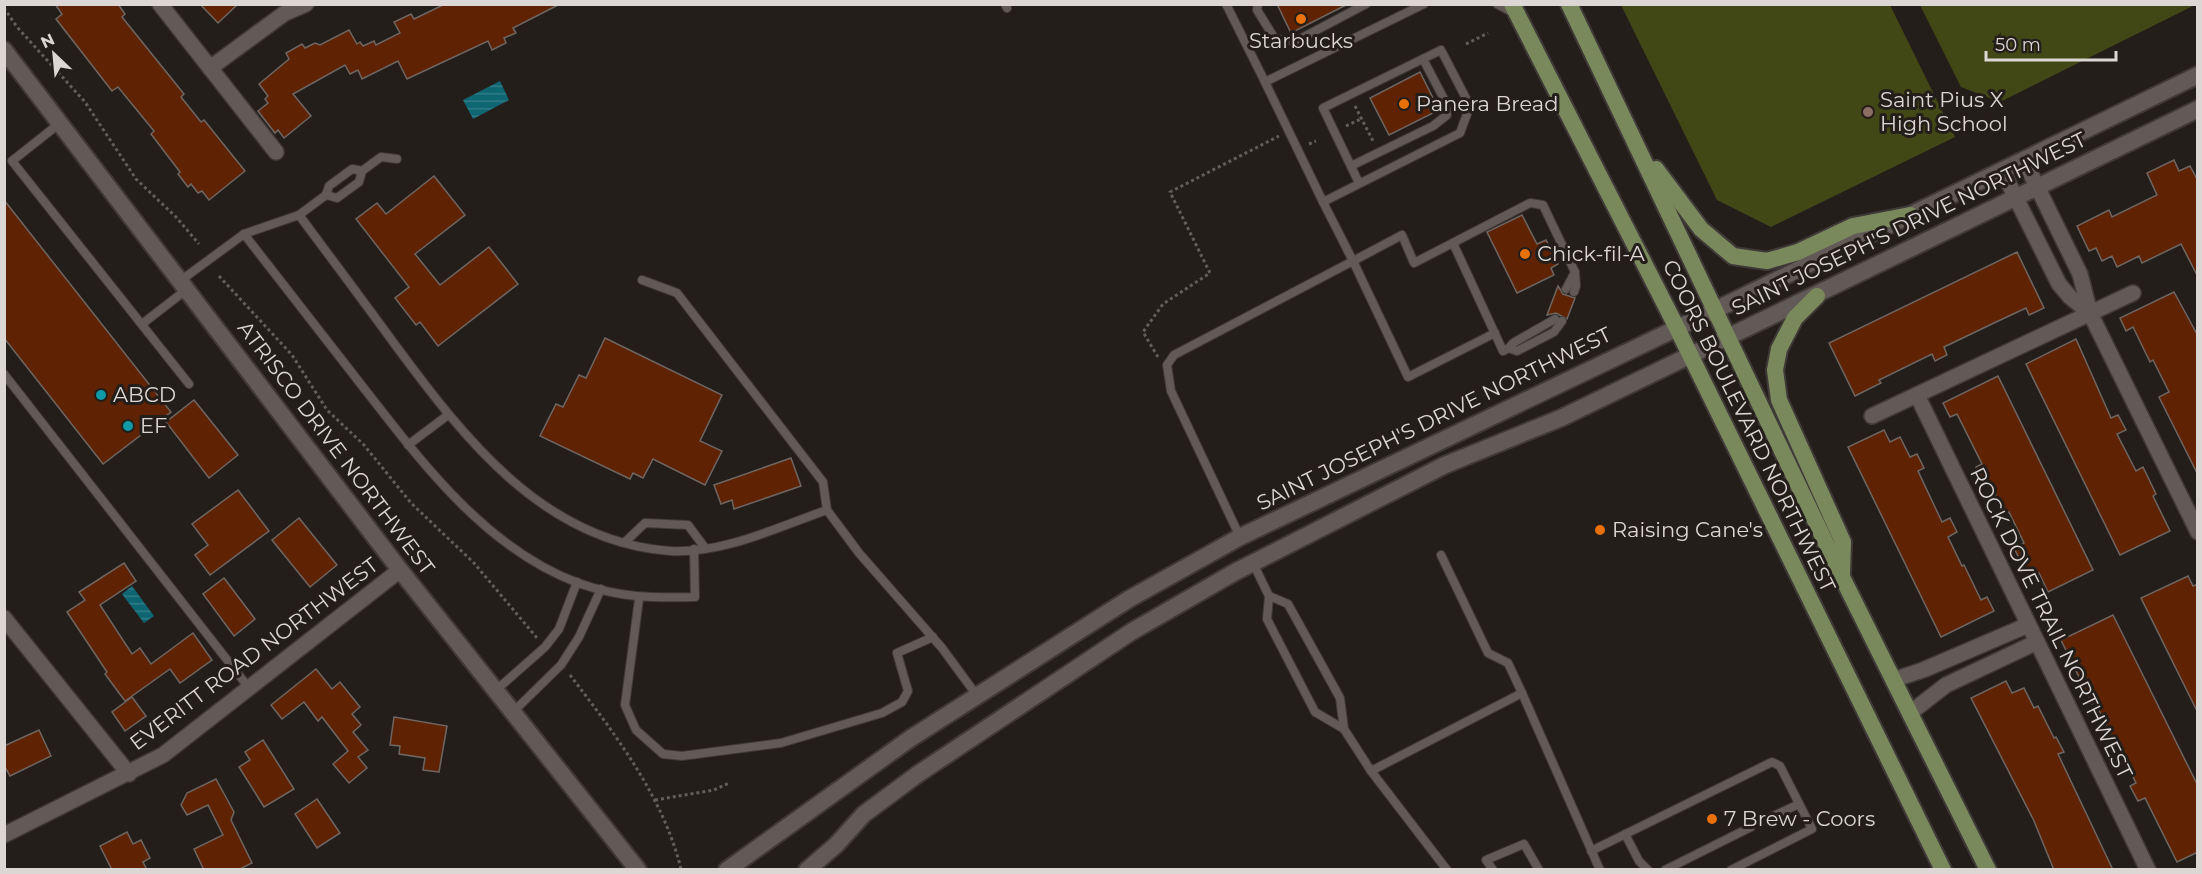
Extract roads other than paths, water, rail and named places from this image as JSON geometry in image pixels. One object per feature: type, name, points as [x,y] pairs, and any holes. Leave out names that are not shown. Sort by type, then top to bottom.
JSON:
[{"type":"main road","name":"COORS BOULEVARD NORTHWEST","points":[[1569,4],[1842,578],[1988,870]]},
{"type":"main road","name":"COORS BOULEVARD NORTHWEST","points":[[1515,10],[1677,328],[1939,867]]},
{"type":"main road","points":[[1634,139],[1701,229],[1733,256],[1767,261],[1798,252],[1853,226],[1910,215]]},
{"type":"main road","points":[[1817,296],[1795,318],[1779,349],[1775,370],[1779,400],[1843,542],[1842,578]]},
{"type":"street","points":[[160,4],[276,152]]},
{"type":"street","points":[[210,68],[285,13],[306,4]]},
{"type":"street","name":"ATRISCO DRIVE NORTHWEST","points":[[4,50],[400,570],[638,870]]},
{"type":"street","name":"SAINT JOSEPH'S DRIVE NORTHWEST","points":[[727,870],[911,738],[1129,599],[1240,537],[1715,310],[2198,75]]},
{"type":"street","name":"SAINT JOSEPH'S DRIVE NORTHWEST","points":[[807,870],[836,845],[864,814],[918,774],[1131,632],[1253,563],[1445,465],[1561,418],[1817,296],[2198,109]]},
{"type":"street","points":[[2024,160],[2080,274],[2090,313],[2198,532]]},
{"type":"street","points":[[2002,170],[2059,284],[2070,297],[2090,313]]},
{"type":"street","points":[[1872,416],[2133,293]]},
{"type":"street","name":"ROCK DOVE TRAIL NORTHWEST","points":[[1917,395],[2148,870]]},
{"type":"street","points":[[1240,537],[1253,563]]},
{"type":"street","name":"EVERITT ROAD NORTHWEST","points":[[4,835],[163,755],[400,570]]},
{"type":"street","points":[[4,618],[129,774]]},
{"type":"street","points":[[1893,680],[1923,670],[2028,625]]},
{"type":"street","points":[[1910,714],[1946,685],[2037,642]]},
{"type":"lane","points":[[1226,4],[1408,376],[1495,333]]},
{"type":"lane","points":[[1257,4],[1257,10],[1275,39],[1296,41],[1366,4]]},
{"type":"lane","points":[[1265,82],[1424,4]]},
{"type":"lane","points":[[1497,4],[1515,10]]},
{"type":"lane","points":[[1323,201],[1460,133],[1470,106],[1441,50],[1323,108],[1359,183]]},
{"type":"lane","points":[[1351,166],[1433,126],[1447,115],[1444,99],[1423,59]]},
{"type":"lane","points":[[60,123],[12,161],[189,384]]},
{"type":"lane","points":[[326,195],[337,198],[359,182],[362,171],[381,157],[397,159]]},
{"type":"lane","points":[[142,324],[244,234],[299,215],[326,195],[329,186],[352,169],[362,171]]},
{"type":"lane","points":[[1240,537],[1171,391],[1167,364],[1174,355],[1402,235],[1414,263],[1530,203],[1543,205],[1575,272],[1570,291]]},
{"type":"lane","points":[[299,215],[448,415],[503,474],[552,512],[605,538],[670,551],[718,547],[827,510]]},
{"type":"lane","points":[[244,234],[408,445],[477,520],[523,554],[577,582],[639,599],[695,597],[694,549]]},
{"type":"lane","points":[[1453,243],[1495,333],[1506,350],[1513,343],[1559,320]]},
{"type":"lane","points":[[642,280],[677,293],[824,482],[827,510],[859,553],[933,637],[978,697]]},
{"type":"lane","points":[[4,374],[249,688]]},
{"type":"lane","points":[[408,445],[448,415]]},
{"type":"lane","points":[[626,542],[645,524],[688,525],[705,548]]},
{"type":"lane","points":[[1441,555],[1488,653],[1508,663],[1600,870]]},
{"type":"lane","points":[[1253,563],[1269,596],[1267,619],[1315,712],[1344,729]]},
{"type":"lane","points":[[495,691],[545,647],[559,629],[577,582]]},
{"type":"lane","points":[[512,713],[561,665],[579,637],[601,589]]},
{"type":"lane","points":[[1269,596],[1288,604],[1340,698],[1344,729],[1371,771],[1447,870]]},
{"type":"lane","points":[[639,599],[625,705],[636,730],[649,744],[663,754],[682,756],[781,743],[882,713],[902,702],[908,691],[897,653],[933,637]]},
{"type":"lane","points":[[1371,771],[1522,693]]},
{"type":"lane","points":[[1592,851],[1772,762],[1780,765],[1812,829],[1740,868],[1731,870]]},
{"type":"lane","points":[[1766,820],[1799,804]]},
{"type":"lane","points":[[1665,870],[1751,827]]},
{"type":"lane","points":[[1625,834],[1639,861],[1648,870]]},
{"type":"lane","points":[[1493,870],[1486,860],[1524,844],[1539,870]]},
{"type":"water","points":[[500,81],[509,100],[473,119],[463,100]]},
{"type":"water","points":[[132,586],[154,616],[144,623],[122,594]]},
{"type":"place","name":"Starbucks","points":[[1301,19]]},
{"type":"place","name":"Panera Bread","points":[[1404,104]]},
{"type":"place","name":"Saint Pius X High School","points":[[1868,112]]},
{"type":"place","name":"Chick-fil-A","points":[[1525,254]]},
{"type":"place","name":"ABCD","points":[[101,395]]},
{"type":"place","name":"EF","points":[[128,426]]},
{"type":"place","name":"Raising Cane's","points":[[1600,530]]},
{"type":"place","name":"7 Brew - Coors","points":[[1712,819]]}]
